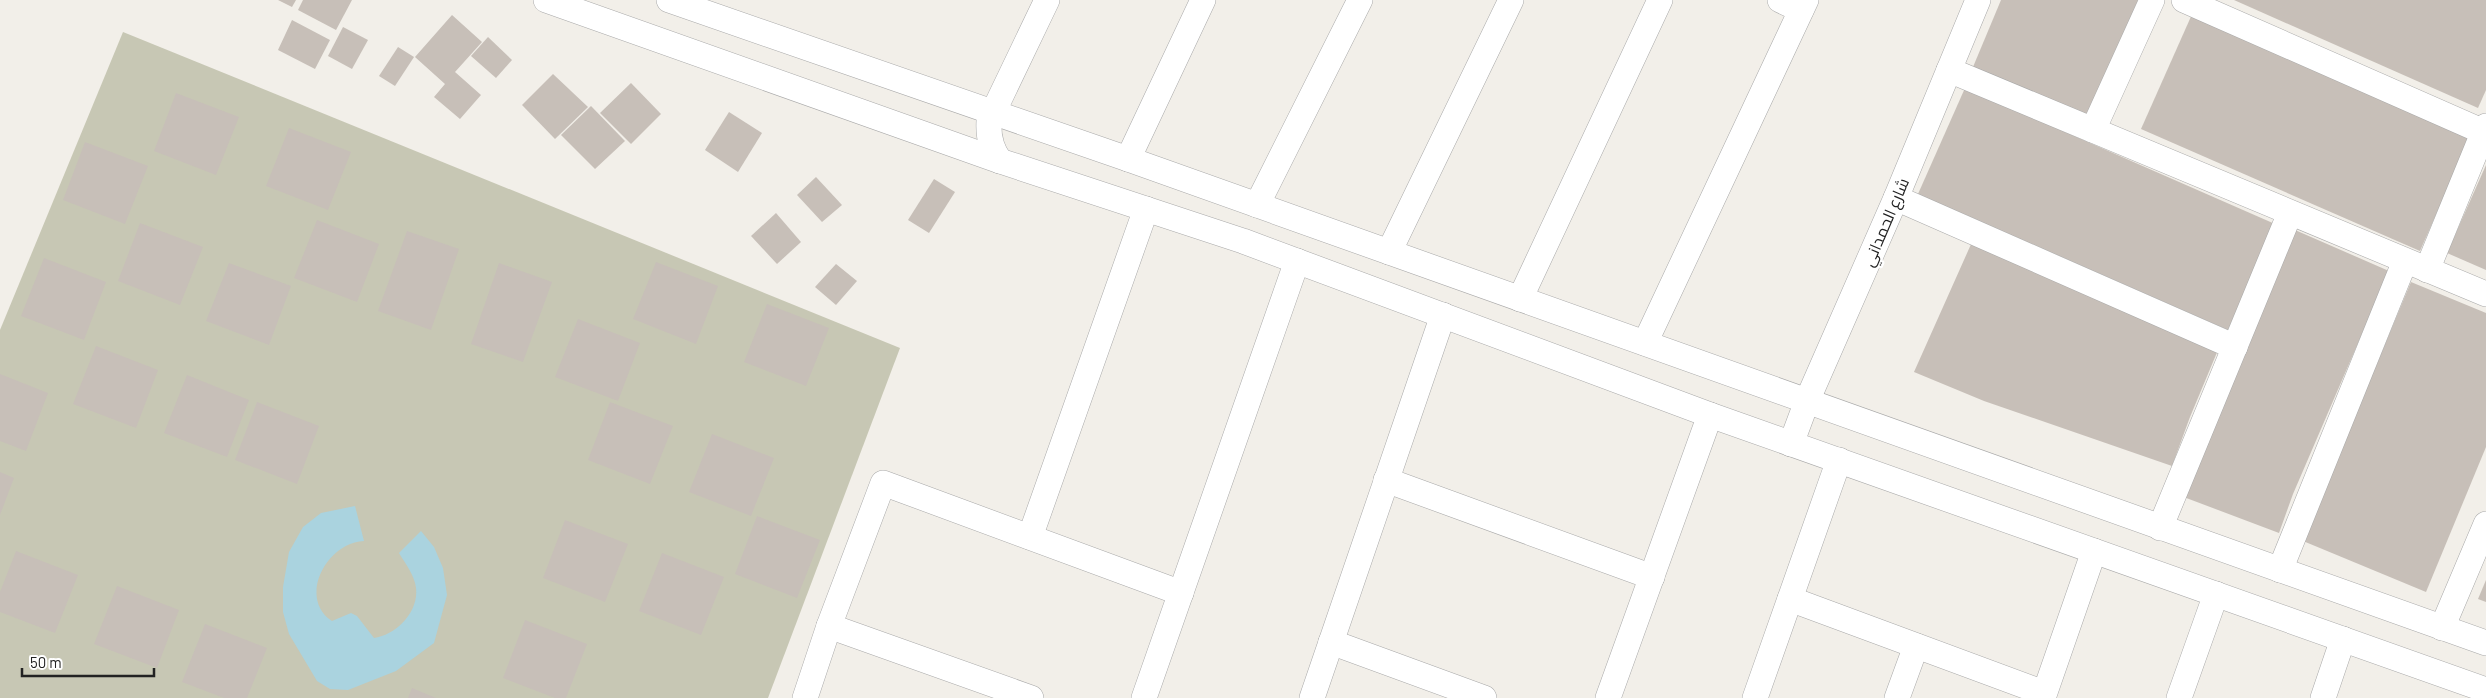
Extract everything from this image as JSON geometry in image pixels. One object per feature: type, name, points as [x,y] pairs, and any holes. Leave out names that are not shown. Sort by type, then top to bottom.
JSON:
[{"type":"street","points":[[546,0],[1000,161],[1146,209],[1297,262],[1710,415],[2343,639],[2480,692]]},
{"type":"street","points":[[669,0],[992,113],[1128,158],[2486,643]]},
{"type":"street","points":[[1000,161],[995,155],[989,138],[992,113],[1047,0]]},
{"type":"street","points":[[1128,158],[1203,0]]},
{"type":"street","points":[[1257,205],[1360,0]]},
{"type":"street","points":[[1389,252],[1511,0]]},
{"type":"street","points":[[1520,298],[1660,0]]},
{"type":"street","name":"شارع الحمداني","points":[[1791,444],[1807,401],[1896,198],[1978,0]]},
{"type":"street","points":[[2093,130],[2152,0]]},
{"type":"street","points":[[2184,0],[2485,129],[2416,265],[2280,570]]},
{"type":"street","points":[[1645,343],[1795,3]]},
{"type":"street","points":[[1949,70],[2486,294]]},
{"type":"street","points":[[1896,198],[2235,347]]},
{"type":"street","points":[[1030,537],[1146,209]]},
{"type":"street","points":[[2160,528],[2290,213]]},
{"type":"street","points":[[1144,698],[1297,262]]},
{"type":"street","points":[[1312,698],[1443,315]]},
{"type":"street","points":[[1608,698],[1710,415]]},
{"type":"street","points":[[1754,698],[1839,460]]},
{"type":"street","points":[[1386,480],[1652,577]]},
{"type":"street","points":[[806,698],[829,626],[883,483],[1181,593]]},
{"type":"street","points":[[2442,628],[2486,524]]},
{"type":"street","points":[[1790,599],[2043,696],[2094,551]]},
{"type":"street","points":[[2179,698],[2216,594]]},
{"type":"street","points":[[829,626],[1031,698]]},
{"type":"street","points":[[2323,698],[2343,639]]},
{"type":"street","points":[[1331,642],[1484,698]]},
{"type":"street","points":[[1897,698],[1916,646]]},
{"type":"shaded area","points":[[123,32],[900,348],[768,698],[0,698],[0,330]]},
{"type":"water","points":[[355,506],[364,541],[351,544],[338,551],[328,561],[321,573],[317,586],[317,599],[322,611],[332,621],[351,613],[357,616],[374,638],[390,632],[404,621],[414,606],[416,588],[412,574],[399,553],[421,531],[434,547],[443,568],[447,595],[434,643],[396,671],[348,690],[330,689],[317,681],[289,634],[283,612],[283,587],[289,552],[303,527],[321,513]]},
{"type":"building","points":[[278,0],[296,0],[292,7]]},
{"type":"building","points":[[303,0],[352,0],[336,30],[298,10]]},
{"type":"building","points":[[2001,0],[2138,0],[2090,116],[1973,67]]},
{"type":"building","points":[[2234,0],[2486,0],[2486,90],[2478,108]]},
{"type":"building","points":[[2193,12],[2471,135],[2420,251],[2141,129]]},
{"type":"building","points":[[452,15],[482,42],[455,72],[481,95],[460,119],[434,97],[445,84],[415,57]]},
{"type":"building","points":[[292,20],[330,40],[315,69],[278,50]]},
{"type":"building","points":[[343,27],[368,40],[352,69],[328,56]]},
{"type":"building","points":[[488,37],[512,60],[496,78],[471,56]]},
{"type":"building","points":[[398,47],[414,57],[395,86],[379,76]]},
{"type":"building","points":[[553,74],[588,107],[555,139],[522,105]]},
{"type":"building","points":[[631,83],[661,114],[631,144],[600,113]]},
{"type":"building","points":[[1965,88],[2275,224],[2228,330],[1918,194]]},
{"type":"building","points":[[176,93],[239,117],[216,175],[154,151]]},
{"type":"building","points":[[591,106],[625,141],[595,169],[561,135]]},
{"type":"building","points":[[729,112],[762,133],[738,172],[705,150]]},
{"type":"building","points":[[289,128],[351,152],[328,210],[266,186]]},
{"type":"building","points":[[85,142],[148,166],[125,224],[63,200]]},
{"type":"building","points":[[2486,165],[2486,270],[2447,253]]},
{"type":"building","points":[[816,177],[842,205],[822,222],[797,195]]},
{"type":"building","points":[[934,179],[955,192],[929,233],[908,220]]},
{"type":"building","points":[[776,213],[801,242],[777,264],[751,236]]},
{"type":"building","points":[[317,220],[379,244],[357,302],[294,278]]},
{"type":"building","points":[[140,223],[203,247],[180,305],[118,281]]},
{"type":"building","points":[[2295,230],[2389,271],[2293,494],[2279,533],[2181,496]]},
{"type":"building","points":[[407,231],[459,249],[431,330],[378,311]]},
{"type":"building","points":[[1972,242],[2218,350],[2172,466],[1984,401],[1914,372]]},
{"type":"building","points":[[44,258],[106,282],[84,340],[21,316]]},
{"type":"building","points":[[656,262],[718,286],[696,344],[633,319]]},
{"type":"building","points":[[229,263],[291,286],[269,345],[206,321]]},
{"type":"building","points":[[499,263],[552,282],[523,362],[471,344]]},
{"type":"building","points":[[836,264],[857,281],[836,305],[815,287]]},
{"type":"building","points":[[2411,282],[2486,313],[2486,447],[2426,592],[2303,541]]},
{"type":"building","points":[[767,304],[829,328],[806,386],[744,362]]},
{"type":"building","points":[[578,319],[640,343],[618,401],[555,377]]},
{"type":"building","points":[[96,346],[158,370],[136,428],[73,404]]},
{"type":"building","points":[[0,374],[48,393],[26,451],[0,441]]},
{"type":"building","points":[[187,375],[249,400],[227,457],[164,433]]},
{"type":"building","points":[[257,402],[319,426],[297,484],[235,460]]},
{"type":"building","points":[[610,402],[673,426],[650,484],[588,460]]},
{"type":"building","points":[[712,434],[774,458],[751,516],[689,492]]},
{"type":"building","points":[[0,472],[14,478],[0,515]]},
{"type":"building","points":[[757,516],[820,540],[797,598],[735,574]]},
{"type":"building","points":[[565,520],[628,544],[605,602],[543,578]]},
{"type":"building","points":[[16,551],[78,575],[55,633],[0,612],[0,592]]},
{"type":"building","points":[[662,553],[724,577],[701,635],[639,611]]},
{"type":"building","points":[[2486,580],[2486,602],[2478,599]]},
{"type":"building","points":[[117,586],[179,610],[157,668],[94,644]]},
{"type":"building","points":[[525,620],[587,644],[566,698],[555,698],[503,678]]},
{"type":"building","points":[[205,624],[267,648],[247,698],[224,698],[182,682]]},
{"type":"building","points":[[412,688],[436,698],[408,698]]}]
